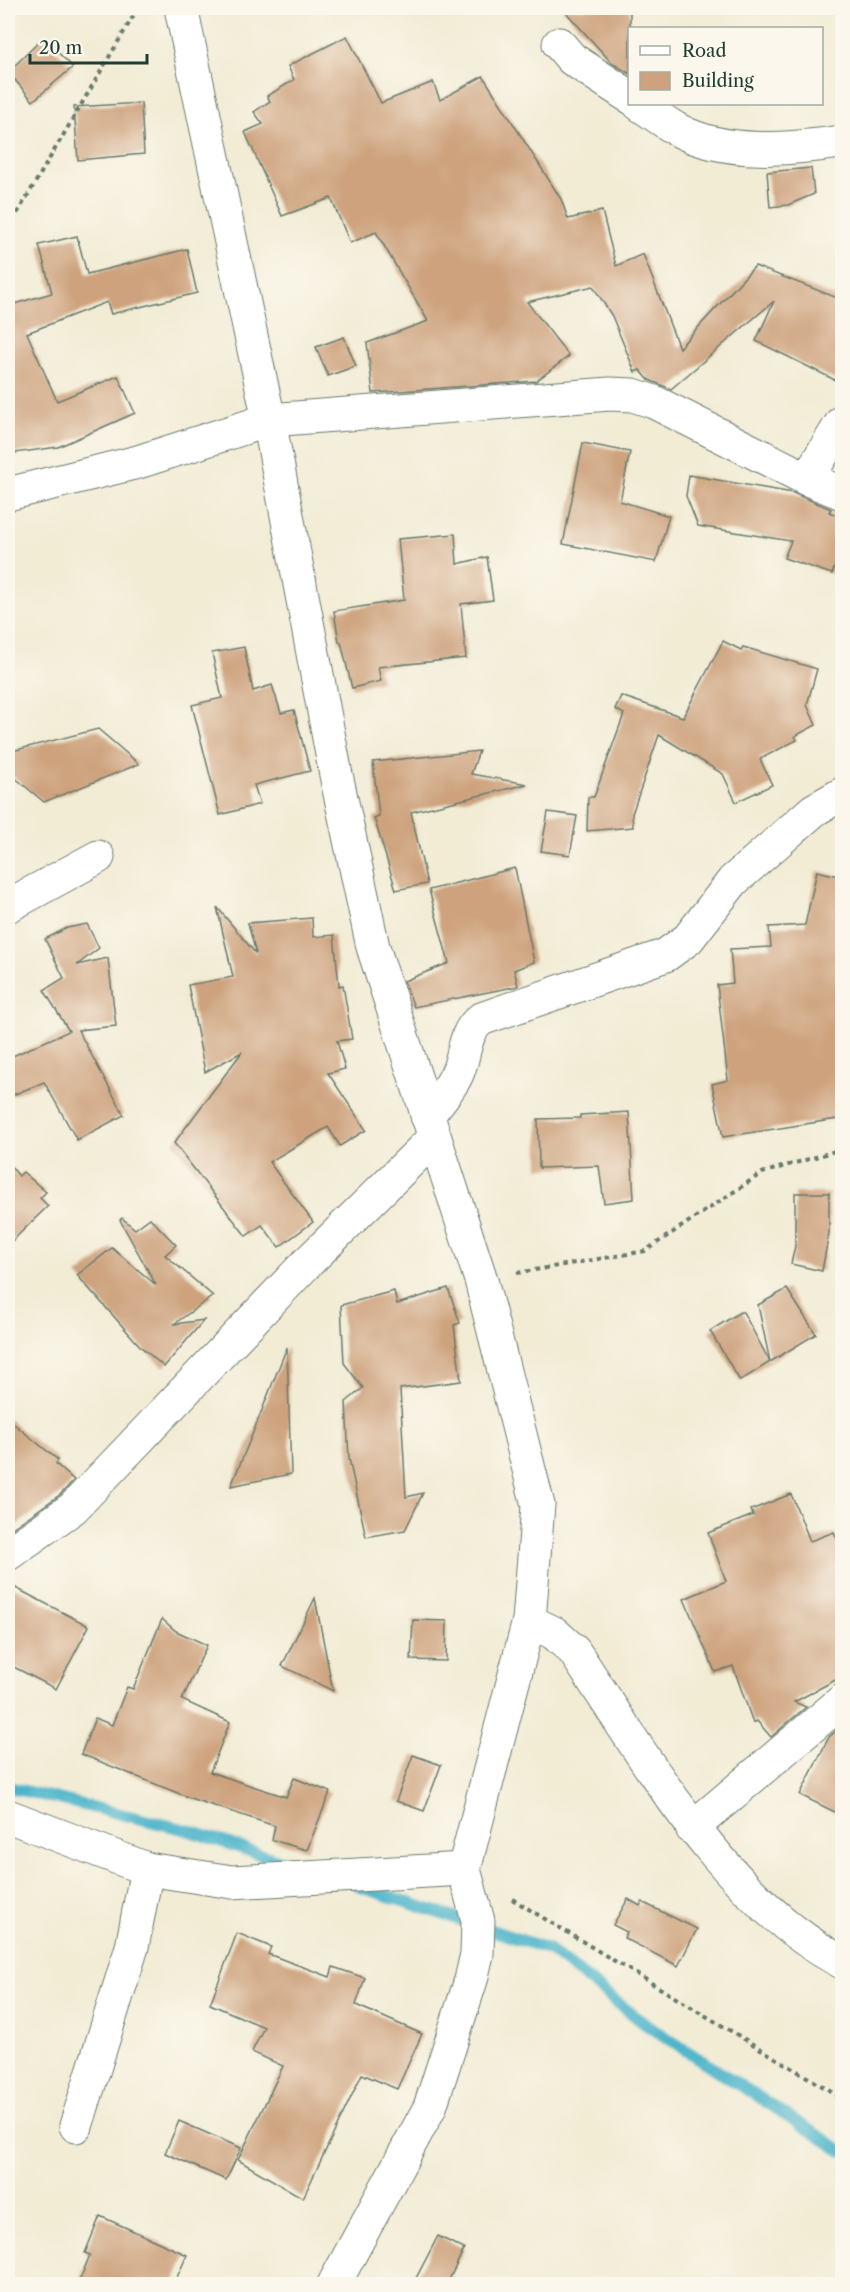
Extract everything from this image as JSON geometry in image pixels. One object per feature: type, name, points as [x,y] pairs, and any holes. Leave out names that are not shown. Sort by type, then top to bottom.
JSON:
[{"type":"street","points":[[181,8],[269,420],[335,770],[373,947],[481,1280],[538,1505],[529,1621],[464,1869],[478,1921],[477,1954],[471,1980],[430,2106],[334,2284]]},
{"type":"street","points":[[559,44],[572,59],[628,96]]},
{"type":"street","points":[[640,105],[678,130],[723,146],[795,148],[843,142]]},
{"type":"street","points":[[8,494],[138,462],[269,420],[610,394],[633,395],[654,402],[807,479],[843,493]]},
{"type":"street","points":[[807,479],[843,422]]},
{"type":"street","points":[[8,1554],[73,1508],[304,1266],[430,1128],[456,1076],[472,1026],[481,1019],[666,955],[688,939],[733,881],[814,810],[843,794]]},
{"type":"street","points":[[8,906],[98,857]]},
{"type":"street","points":[[529,1621],[554,1633],[574,1651],[692,1828],[772,1912],[823,1952],[843,1962]]},
{"type":"street","points":[[692,1828],[843,1701]]},
{"type":"street","points":[[8,1816],[147,1869],[232,1882],[464,1869]]},
{"type":"street","points":[[76,2126],[132,1947],[147,1869]]},
{"type":"path","points":[[8,229],[138,8]]},
{"type":"path","points":[[481,1280],[645,1251],[762,1173],[843,1149]]},
{"type":"path","points":[[464,1869],[590,1949],[843,2098]]},
{"type":"building","points":[[562,8],[630,8],[628,73],[612,63]]},
{"type":"building","points":[[347,36],[381,103],[433,82],[440,100],[483,76],[561,199],[568,219],[602,211],[616,266],[643,254],[679,348],[755,266],[843,300],[843,384],[756,341],[774,301],[671,389],[649,380],[640,370],[635,372],[612,316],[593,286],[527,302],[569,356],[536,381],[373,393],[367,343],[428,321],[376,232],[350,243],[331,198],[282,216],[245,132],[263,124],[254,112],[270,101],[267,96],[294,80],[288,66]]},
{"type":"building","points":[[43,38],[73,67],[33,101],[8,72]]},
{"type":"building","points":[[141,103],[144,154],[78,160],[74,107]]},
{"type":"building","points":[[811,168],[814,194],[788,205],[770,207],[767,172]]},
{"type":"building","points":[[77,236],[87,274],[187,249],[197,293],[111,314],[107,302],[27,333],[57,401],[118,376],[135,413],[58,447],[8,454],[8,289],[14,304],[52,293],[39,245]]},
{"type":"building","points":[[344,337],[356,366],[328,376],[316,347]]},
{"type":"building","points":[[583,443],[630,452],[620,501],[669,516],[656,562],[563,544]]},
{"type":"building","points":[[689,475],[793,493],[831,509],[829,512],[843,518],[843,545],[832,574],[784,558],[791,541],[698,526],[686,496]]},
{"type":"building","points":[[455,534],[457,564],[487,557],[493,600],[461,604],[466,658],[378,667],[381,681],[352,688],[341,642],[339,642],[334,611],[404,600],[398,539]]},
{"type":"building","points":[[723,641],[741,650],[743,647],[817,669],[807,705],[816,725],[795,736],[797,740],[760,759],[772,785],[736,802],[723,774],[659,735],[632,814],[633,827],[587,831],[588,797],[594,797],[624,714],[615,709],[621,696],[683,717]]},
{"type":"building","points":[[244,647],[253,691],[272,685],[281,713],[294,710],[310,771],[254,785],[260,804],[220,815],[192,705],[222,698],[212,653]]},
{"type":"building","points":[[98,729],[139,764],[44,802],[8,772],[8,752]]},
{"type":"building","points":[[479,751],[471,774],[527,784],[411,812],[427,884],[396,890],[374,818],[379,816],[373,762]]},
{"type":"building","points":[[548,812],[577,816],[570,855],[541,851]]},
{"type":"building","points":[[515,868],[534,962],[514,970],[518,986],[414,1007],[404,981],[449,963],[429,890]]},
{"type":"building","points":[[817,871],[843,877],[843,1118],[723,1137],[712,1084],[728,1080],[717,985],[733,983],[730,949],[771,947],[769,927],[805,925]]},
{"type":"building","points":[[217,907],[256,954],[248,923],[312,918],[313,937],[334,935],[339,986],[343,985],[352,1039],[337,1041],[345,1069],[328,1073],[366,1130],[340,1146],[328,1127],[269,1162],[313,1222],[279,1247],[262,1225],[246,1236],[174,1143],[242,1052],[205,1072],[188,985],[233,977]]},
{"type":"building","points":[[87,924],[99,948],[77,965],[108,958],[116,1026],[78,1030],[124,1115],[77,1140],[44,1082],[8,1097],[8,1058],[69,1031],[44,990],[64,978],[45,939],[67,928]]},
{"type":"building","points":[[629,1112],[634,1199],[604,1203],[599,1166],[539,1168],[538,1119],[580,1118],[580,1115]]},
{"type":"building","points":[[8,1163],[19,1176],[23,1172],[46,1192],[40,1198],[48,1206],[8,1245]]},
{"type":"building","points":[[795,1193],[829,1193],[829,1233],[822,1271],[791,1264],[795,1246]]},
{"type":"building","points":[[122,1218],[135,1229],[150,1218],[176,1245],[165,1255],[213,1296],[174,1324],[204,1320],[164,1367],[140,1346],[77,1275],[112,1248],[156,1285],[120,1220]]},
{"type":"building","points":[[448,1288],[460,1323],[454,1325],[461,1381],[400,1389],[406,1497],[423,1493],[405,1530],[366,1537],[349,1459],[346,1402],[363,1388],[344,1363],[341,1305],[394,1291],[397,1304]]},
{"type":"building","points":[[787,1289],[816,1334],[770,1362],[758,1305]]},
{"type":"building","points":[[743,1312],[770,1362],[740,1381],[710,1331]]},
{"type":"building","points":[[287,1347],[291,1474],[231,1486],[254,1430]]},
{"type":"building","points":[[8,1419],[58,1460],[56,1464],[74,1480],[61,1494],[8,1531]]},
{"type":"building","points":[[791,1494],[810,1541],[834,1532],[843,1553],[843,1676],[794,1702],[806,1707],[771,1737],[757,1721],[753,1723],[733,1666],[715,1672],[684,1599],[726,1581],[708,1533],[753,1515],[751,1510]]},
{"type":"building","points":[[8,1584],[89,1626],[56,1689],[8,1664]]},
{"type":"building","points":[[315,1598],[333,1691],[282,1666]]},
{"type":"building","points":[[162,1619],[176,1631],[207,1645],[182,1700],[230,1722],[210,1772],[286,1797],[294,1778],[330,1792],[307,1850],[272,1840],[275,1826],[190,1798],[81,1754],[95,1718],[112,1725],[127,1687],[133,1689]]},
{"type":"building","points":[[413,1620],[447,1621],[446,1661],[411,1660]]},
{"type":"building","points":[[843,1725],[843,1816],[800,1795],[829,1737]]},
{"type":"building","points":[[413,1755],[441,1765],[424,1811],[396,1801]]},
{"type":"building","points":[[628,1899],[640,1906],[642,1902],[697,1929],[678,1966],[624,1938],[627,1932],[613,1925]]},
{"type":"building","points":[[237,1933],[271,1947],[268,1954],[330,1977],[333,1967],[365,1978],[356,2005],[422,2034],[397,2089],[362,2074],[303,2198],[238,2160],[283,2066],[252,2052],[264,2027],[210,2004]]},
{"type":"building","points":[[179,2121],[241,2148],[226,2180],[165,2153]]},
{"type":"building","points":[[100,2216],[187,2255],[174,2284],[78,2284],[90,2255],[85,2253]]},
{"type":"building","points":[[438,2236],[464,2249],[447,2284],[413,2284]]},
{"type":"waterway","points":[[8,1787],[187,1830],[301,1868]]},
{"type":"waterway","points":[[358,1886],[548,1949],[645,2024],[842,2151]]}]
